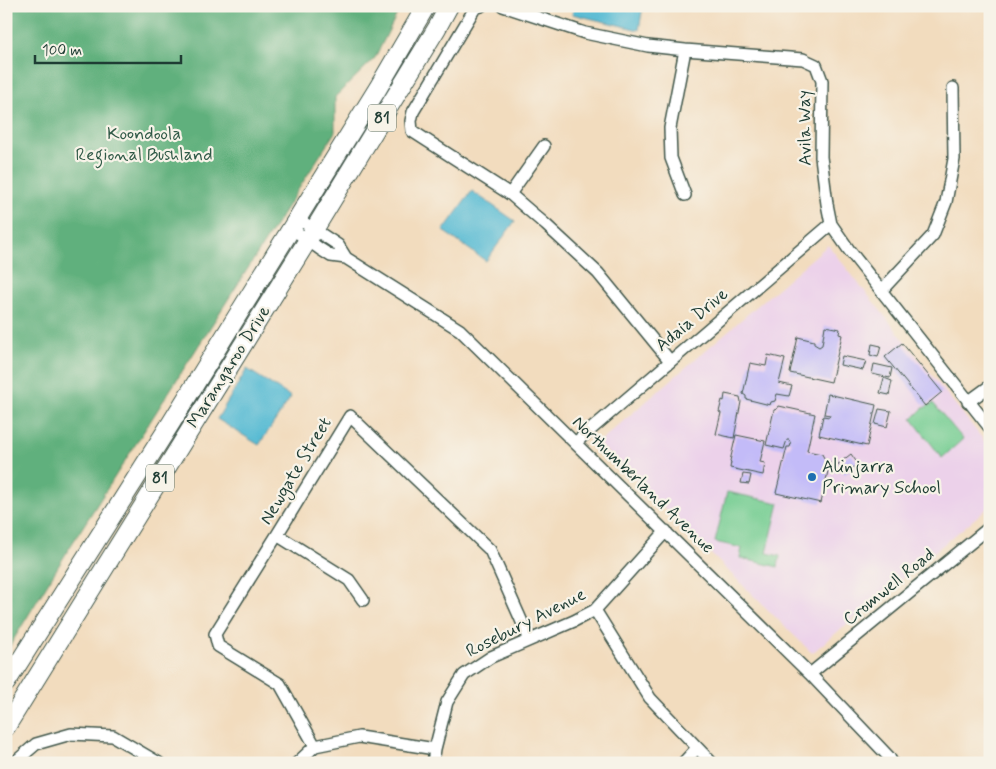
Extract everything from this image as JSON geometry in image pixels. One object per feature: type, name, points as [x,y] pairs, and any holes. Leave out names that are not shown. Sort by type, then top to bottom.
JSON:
[{"type":"main road","name":"Marangaroo Drive","points":[[6,683],[378,88],[426,6]]},
{"type":"main road","name":"Marangaroo Drive","points":[[6,726],[311,235],[449,6]]},
{"type":"main road","points":[[6,718],[26,694]]},
{"type":"street","points":[[481,6],[475,8],[413,112],[411,121],[412,131],[510,194],[598,273],[670,361]]},
{"type":"street","name":"Avila Way","points":[[503,6],[585,33],[648,46],[803,58],[816,65],[822,81],[821,157],[826,204],[832,224],[848,250],[990,428]]},
{"type":"street","points":[[685,50],[670,128],[671,158],[685,195]]},
{"type":"street","points":[[882,291],[933,235],[946,202],[954,159],[954,88]]},
{"type":"street","points":[[510,194],[544,146]]},
{"type":"street","name":"Northumberland Avenue","points":[[294,223],[311,235],[338,245],[346,258],[460,330],[810,674],[889,756],[892,763]]},
{"type":"street","name":"Adaia Drive","points":[[575,443],[832,224]]},
{"type":"street","points":[[968,402],[990,386]]},
{"type":"street","name":"Newgate Street","points":[[315,746],[280,684],[218,646],[215,634],[350,416],[490,550],[530,640]]},
{"type":"street","name":"Cromwell Road","points":[[810,674],[990,527]]},
{"type":"street","name":"Rosebury Avenue","points":[[433,763],[434,749],[447,702],[464,675],[491,657],[595,610],[666,531]]},
{"type":"street","points":[[278,535],[349,580],[363,600]]},
{"type":"street","points":[[595,610],[650,698],[712,763]]},
{"type":"street","points":[[14,763],[36,744],[71,734],[113,736],[159,763]]},
{"type":"street","points":[[296,763],[315,746],[360,737],[434,749]]},
{"type":"street","points":[[683,763],[697,748]]},
{"type":"shaded area","name":"Alinjarra Primary School","points":[[828,245],[990,448],[990,506],[812,653],[598,443]]},
{"type":"green space","name":"Koondoola Regional Bushland","points":[[6,6],[401,6],[375,58],[335,97],[335,132],[70,547],[6,652]]},
{"type":"green space","points":[[933,403],[963,439],[942,458],[912,419],[922,409]]},
{"type":"green space","points":[[727,492],[779,503],[767,553],[780,556],[778,567],[740,558],[742,548],[715,542]]},
{"type":"water","points":[[574,6],[643,6],[639,30],[572,14]]},
{"type":"water","points":[[472,191],[515,221],[486,261],[443,231]]},
{"type":"water","points":[[247,369],[291,397],[259,445],[217,419]]},
{"type":"building","points":[[825,326],[840,329],[839,334],[842,335],[831,382],[790,373],[798,337],[814,341],[814,344],[819,347],[822,345]]},
{"type":"building","points":[[902,343],[942,392],[925,406],[885,357]]},
{"type":"building","points":[[872,344],[881,346],[878,357],[870,355]]},
{"type":"building","points":[[768,355],[785,359],[779,383],[792,386],[789,396],[777,394],[775,401],[771,402],[770,405],[746,399],[746,396],[743,394],[750,363],[766,366]]},
{"type":"building","points":[[842,356],[866,361],[863,370],[840,365]]},
{"type":"building","points":[[874,364],[892,368],[890,378],[872,374]]},
{"type":"building","points":[[884,378],[892,381],[889,395],[880,393]]},
{"type":"building","points":[[725,394],[740,397],[741,402],[734,438],[716,434],[721,413],[719,412]]},
{"type":"building","points":[[828,394],[876,405],[867,446],[819,435],[823,416],[829,417],[830,415],[824,414]]},
{"type":"building","points":[[779,406],[815,414],[807,451],[822,454],[830,462],[821,503],[776,493],[787,447],[790,447],[791,444],[787,440],[784,449],[766,445],[774,410]]},
{"type":"building","points":[[879,409],[891,411],[887,427],[875,424]]},
{"type":"building","points":[[736,435],[765,441],[760,462],[765,463],[763,475],[730,468]]},
{"type":"building","points":[[851,454],[858,464],[845,474],[838,464]]},
{"type":"building","points":[[743,474],[751,475],[749,484],[741,483]]},
{"type":"place","name":"Alinjarra Primary School","points":[[812,477]]}]
